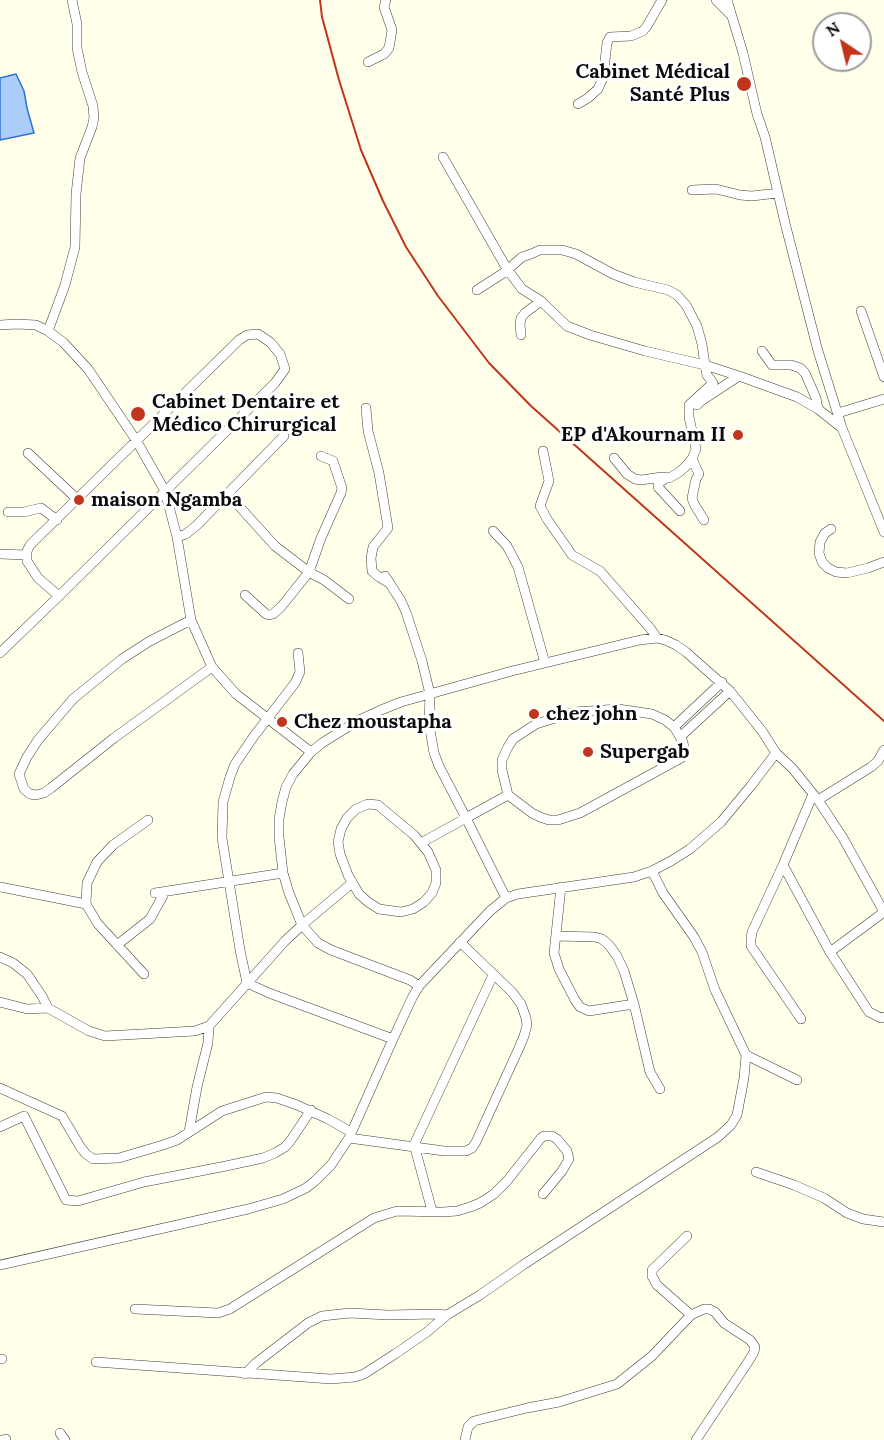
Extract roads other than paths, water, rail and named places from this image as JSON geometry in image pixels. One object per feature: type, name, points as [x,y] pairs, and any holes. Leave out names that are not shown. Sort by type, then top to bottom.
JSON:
[{"type":"street","points":[[48,330],[65,285],[75,248],[76,194],[80,158],[94,118],[93,106],[86,89],[77,48],[77,24],[72,0]]},
{"type":"street","points":[[368,62],[384,54],[388,48],[392,30],[384,7],[386,0]]},
{"type":"street","points":[[578,104],[594,94],[603,78],[609,37],[631,36],[643,31],[662,0]]},
{"type":"street","points":[[716,0],[731,15]]},
{"type":"street","points":[[727,0],[765,137],[818,351],[842,428],[884,532]]},
{"type":"street","points":[[443,157],[507,269],[522,289],[541,301],[567,326],[645,351],[705,365],[797,397],[818,409],[842,428]]},
{"type":"street","points":[[692,190],[716,189],[752,196],[778,193]]},
{"type":"street","points":[[477,290],[522,257],[540,250],[562,250],[576,254],[634,282],[669,290],[677,295],[692,315],[702,344],[707,375],[713,383],[689,405],[688,417],[696,449],[692,459],[678,473],[660,482],[658,487],[680,511]]},
{"type":"street","points":[[521,335],[519,325],[521,318],[525,312],[541,301]]},
{"type":"street","points":[[861,311],[884,377]]},
{"type":"street","points":[[0,325],[27,324],[48,330],[63,342],[88,369],[136,440],[165,491],[177,537],[191,620],[212,668],[236,694],[310,752]]},
{"type":"street","points":[[0,653],[59,596],[275,383],[285,369],[280,354],[270,342],[258,334],[247,335],[238,340],[30,545],[26,555],[27,561],[38,578],[59,596]]},
{"type":"street","points":[[762,351],[772,365],[800,368],[805,373],[816,398],[818,409]]},
{"type":"street","points":[[688,417],[701,401],[739,376]]},
{"type":"street","points":[[838,413],[884,399]]},
{"type":"street","points":[[366,408],[368,431],[379,473],[388,528],[373,547],[372,571],[379,577],[387,579],[406,612],[430,694],[429,724],[434,753],[506,898]]},
{"type":"street","points":[[177,537],[190,531],[284,436]]},
{"type":"street","points":[[543,451],[549,481],[540,506],[547,519],[572,555],[600,571],[657,639]]},
{"type":"street","points":[[28,453],[77,499]]},
{"type":"street","points":[[245,595],[266,614],[273,614],[309,572],[342,489],[333,461],[321,456]]},
{"type":"street","points":[[614,458],[627,474],[635,479],[669,478]]},
{"type":"street","points":[[692,459],[699,474],[696,480],[694,504],[704,520]]},
{"type":"street","points":[[228,494],[274,546],[349,599]]},
{"type":"street","points":[[8,512],[24,513],[41,508],[57,520]]},
{"type":"street","points":[[831,530],[825,533],[819,542],[822,562],[828,568],[836,572],[847,573],[884,562]]},
{"type":"street","points":[[493,531],[507,546],[518,567],[545,663]]},
{"type":"street","points":[[0,554],[26,555]]},
{"type":"street","points":[[191,620],[122,658],[73,699],[38,740],[27,757],[19,774],[24,789],[36,795],[51,789],[114,738],[212,668]]},
{"type":"street","points":[[419,986],[410,980],[331,950],[318,943],[302,925],[289,893],[279,837],[282,802],[293,774],[310,752],[338,732],[391,706],[545,663],[640,640],[665,640],[686,652],[722,682],[762,731],[776,753],[793,769],[816,797],[843,838],[884,912],[830,952]]},
{"type":"street","points":[[247,983],[222,838],[223,802],[226,787],[236,764],[254,735],[295,683],[300,672],[298,653]]},
{"type":"street","points":[[674,727],[722,682]]},
{"type":"street","points":[[681,736],[730,691]]},
{"type":"street","points":[[618,709],[652,714],[674,727],[681,736],[684,748],[681,758],[580,813],[558,820],[549,820],[532,813],[508,795],[502,770],[505,752],[513,739],[536,723],[575,712],[618,709]]},
{"type":"street","points":[[801,1019],[751,946],[752,932],[816,797],[871,767],[878,761],[884,750]]},
{"type":"street","points":[[0,1265],[213,1217],[283,1199],[306,1188],[339,1154],[350,1135],[419,986],[489,910],[506,898],[518,894],[634,877],[671,861],[690,849],[721,822],[776,753]]},
{"type":"street","points":[[422,843],[508,795]]},
{"type":"street","points":[[368,804],[378,805],[422,843],[436,870],[436,883],[432,893],[424,902],[413,909],[401,912],[379,909],[359,894],[340,854],[338,842],[344,824],[356,809],[368,804]]},
{"type":"street","points":[[144,974],[98,924],[86,904],[87,883],[96,862],[113,845],[148,820]]},
{"type":"street","points":[[783,865],[830,952],[869,1012],[881,1018],[884,1017]]},
{"type":"street","points":[[96,1362],[331,1379],[364,1374],[523,1265],[718,1137],[731,1125],[736,1115],[744,1078],[746,1055],[715,990],[702,952],[663,893],[652,871]]},
{"type":"street","points":[[155,893],[284,873]]},
{"type":"street","points":[[0,957],[13,963],[27,974],[48,1008],[89,1031],[105,1036],[195,1030],[209,1026],[302,925],[352,883]]},
{"type":"street","points":[[0,887],[86,904]]},
{"type":"street","points":[[561,887],[554,953],[567,988],[580,1007],[589,1011],[634,1004]]},
{"type":"street","points":[[117,945],[150,919],[165,892]]},
{"type":"street","points":[[556,936],[602,939],[617,956],[634,1004],[650,1072],[660,1089]]},
{"type":"street","points":[[0,1088],[62,1116],[81,1148],[93,1159],[119,1158],[177,1140],[222,1111],[266,1097],[277,1098],[310,1110],[350,1135],[414,1148],[465,1151],[472,1148],[498,1095],[524,1036],[526,1018],[521,1004],[512,992],[460,942]]},
{"type":"street","points":[[432,1211],[414,1148],[494,975]]},
{"type":"street","points":[[247,983],[393,1039]]},
{"type":"street","points":[[0,1002],[27,1009],[48,1008]]},
{"type":"street","points":[[189,1132],[208,1043],[209,1026]]},
{"type":"street","points":[[746,1055],[797,1080]]},
{"type":"street","points":[[0,1127],[24,1116],[66,1200],[78,1202],[144,1182],[263,1158],[285,1147],[310,1110]]},
{"type":"street","points":[[135,1309],[218,1313],[226,1311],[374,1218],[397,1210],[457,1210],[470,1207],[487,1198],[507,1181],[541,1138],[552,1136],[567,1151],[568,1160],[543,1194]]},
{"type":"street","points":[[756,1172],[824,1198],[848,1213],[863,1219],[884,1222]]},
{"type":"street","points":[[687,1236],[652,1270],[652,1276],[657,1285],[691,1315]]},
{"type":"street","points":[[465,1440],[468,1427],[474,1420],[559,1402],[617,1384],[652,1356],[691,1315],[709,1309],[715,1312],[724,1323],[750,1340],[755,1347],[748,1362],[696,1440]]},
{"type":"street","points":[[245,1374],[308,1323],[327,1314],[436,1314],[447,1316]]},
{"type":"water","points":[[16,74],[24,91],[34,133],[0,140],[0,78]]},
{"type":"railway","points":[[320,0],[322,17],[339,80],[361,150],[383,201],[406,247],[438,296],[489,363],[531,406],[884,721]]},
{"type":"place","name":"Cabinet Médical Santé Plus","points":[[744,84]]},
{"type":"place","name":"Cabinet Dentaire et Médico Chirurgical","points":[[138,414]]},
{"type":"place","name":"EP d'Akournam II","points":[[738,435]]},
{"type":"place","name":"maison Ngamba","points":[[79,500]]},
{"type":"place","name":"chez john","points":[[534,714]]},
{"type":"place","name":"Chez moustapha","points":[[282,722]]},
{"type":"place","name":"Supergab","points":[[588,752]]}]
